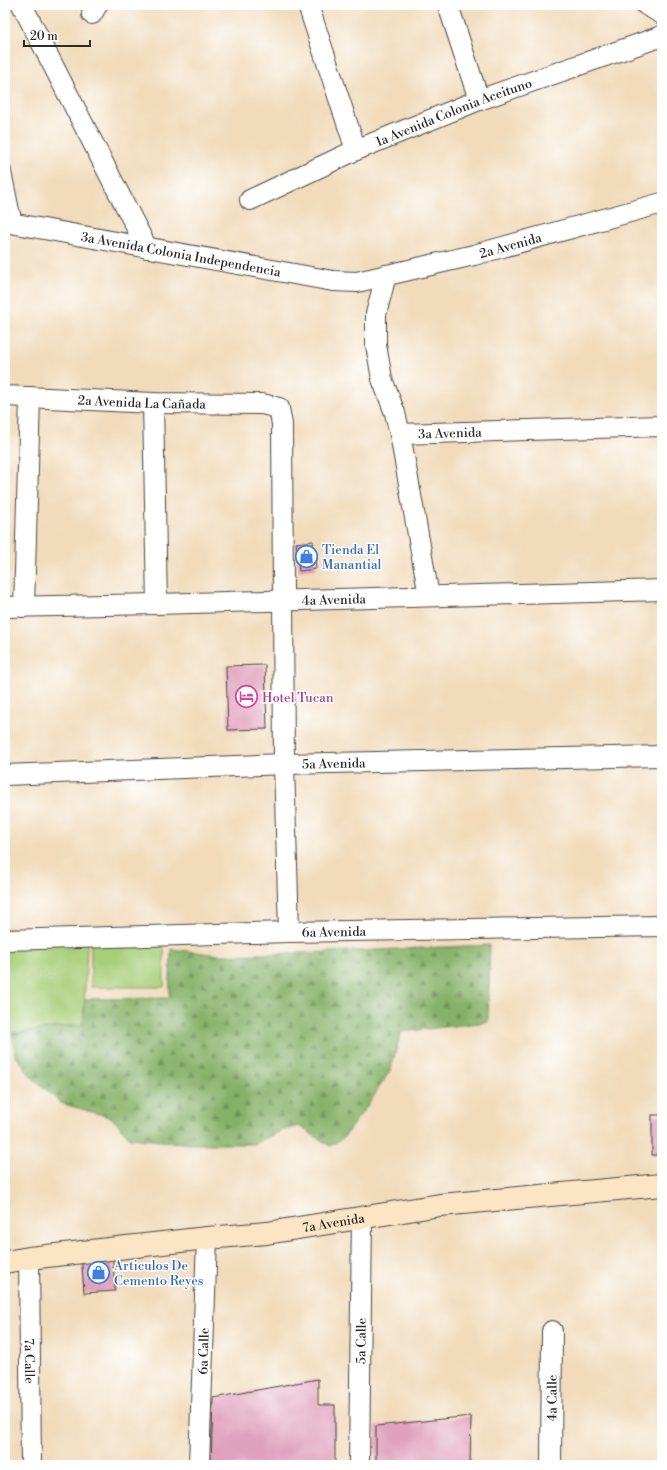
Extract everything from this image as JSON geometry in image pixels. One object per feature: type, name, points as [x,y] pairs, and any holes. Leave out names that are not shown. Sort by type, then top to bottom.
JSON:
[{"type":"street","points":[[22,5],[147,248]]},
{"type":"street","points":[[308,5],[356,150]]},
{"type":"street","points":[[448,5],[479,100]]},
{"type":"street","points":[[646,5],[662,14]]},
{"type":"street","name":"1a Avenida Colonia Aceituno","points":[[250,200],[356,150],[479,100],[662,36]]},
{"type":"street","name":"2a Avenida","points":[[357,282],[474,255],[662,203]]},
{"type":"street","name":"3a Avenida Colonia Independencia","points":[[11,223],[333,281],[357,282]]},
{"type":"street","name":"3a Avenida","points":[[386,275],[376,314],[376,345],[382,379],[395,413],[400,434],[662,426]]},
{"type":"street","name":"2a Avenida La Cañada","points":[[5,396],[153,403],[262,404],[279,408],[282,424],[283,600]]},
{"type":"street","points":[[15,607],[30,397]]},
{"type":"street","points":[[153,403],[157,604]]},
{"type":"street","points":[[400,434],[429,596]]},
{"type":"street","name":"4a Avenida","points":[[15,607],[662,590]]},
{"type":"street","points":[[283,600],[284,764],[289,932]]},
{"type":"street","name":"5a Avenida","points":[[5,775],[284,764],[662,756]]},
{"type":"street","name":"6a Avenida","points":[[5,940],[289,932],[662,926]]},
{"type":"street","name":"7a Avenida","points":[[5,1262],[28,1258],[207,1238],[267,1233],[440,1205],[662,1185]]},
{"type":"street","name":"5a Calle","points":[[359,1465],[362,1217]]},
{"type":"street","name":"6a Calle","points":[[199,1465],[207,1238]]},
{"type":"street","name":"7a Calle","points":[[28,1258],[31,1465]]},
{"type":"street","name":"4a Calle","points":[[551,1465],[552,1330]]},
{"type":"lane","points":[[5,166],[11,223]]},
{"type":"green space","points":[[88,928],[83,1024],[5,1034],[5,929]]},
{"type":"green space","points":[[91,943],[164,944],[164,987],[91,987]]},
{"type":"green space","points":[[490,945],[488,1022],[401,1032],[391,1069],[370,1102],[343,1138],[330,1146],[299,1126],[281,1131],[253,1144],[190,1144],[130,1138],[112,1118],[61,1103],[31,1076],[15,1055],[12,1034],[83,1024],[84,999],[169,998],[171,949],[221,955]]},
{"type":"building","name":"Tienda El Manantial","points":[[313,541],[316,569],[299,571],[296,543]]},
{"type":"building","name":"Hotel Tucan","points":[[265,665],[267,729],[228,730],[226,666]]},
{"type":"building","points":[[652,1115],[662,1115],[662,1155],[652,1155]]},
{"type":"building","name":"Articulos De Cemento Reyes","points":[[112,1250],[115,1291],[84,1293],[81,1252]]},
{"type":"building","points":[[318,1379],[318,1405],[335,1405],[335,1465],[211,1465],[213,1398]]},
{"type":"building","points":[[471,1416],[470,1465],[376,1465],[376,1426]]},
{"type":"place","name":"Tienda El Manantial","points":[[306,556]]},
{"type":"place","name":"Hotel Tucan","points":[[247,697]]},
{"type":"place","name":"Articulos De Cemento Reyes","points":[[98,1272]]}]
